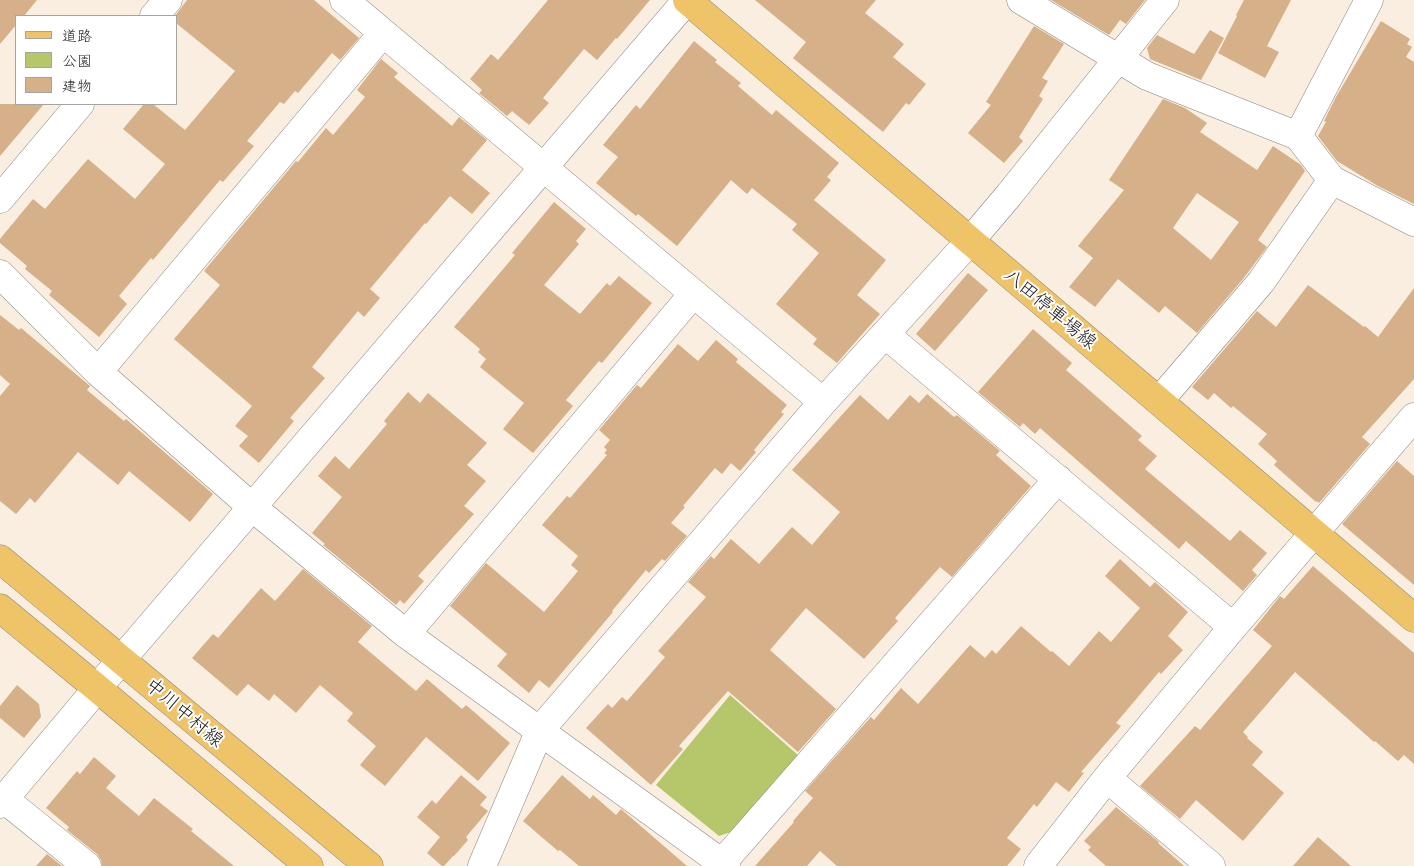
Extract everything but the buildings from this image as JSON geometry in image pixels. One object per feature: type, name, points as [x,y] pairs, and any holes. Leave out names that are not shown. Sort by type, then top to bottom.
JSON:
[{"type":"main road","name":"八田停車場線","points":[[687,0],[1414,618]]},
{"type":"main road","name":"中川中村線","points":[[0,559],[369,866]]},
{"type":"main road","name":"中川中村線","points":[[0,608],[309,866]]},
{"type":"street","points":[[155,15],[168,0]]},
{"type":"street","points":[[344,0],[823,402]]},
{"type":"street","points":[[87,866],[2,801],[687,0]]},
{"type":"street","points":[[1021,0],[1146,76],[1298,136],[1332,180],[1414,222]]},
{"type":"street","points":[[482,866],[540,730],[823,402],[970,241],[1032,168],[1165,0]]},
{"type":"street","points":[[1298,136],[1369,0]]},
{"type":"street","points":[[98,372],[383,33]]},
{"type":"street","points":[[0,199],[79,105]]},
{"type":"street","points":[[1158,401],[1261,282],[1332,180]]},
{"type":"street","points":[[0,274],[98,372],[252,507],[406,634],[724,864],[1058,479]]},
{"type":"street","points":[[406,634],[693,294]]},
{"type":"street","points":[[885,334],[1234,627]]},
{"type":"street","points":[[1038,866],[1107,778],[1414,417]]},
{"type":"street","points":[[1107,778],[1211,866]]},
{"type":"green space","points":[[730,695],[799,756],[731,832],[719,836],[656,785]]}]
